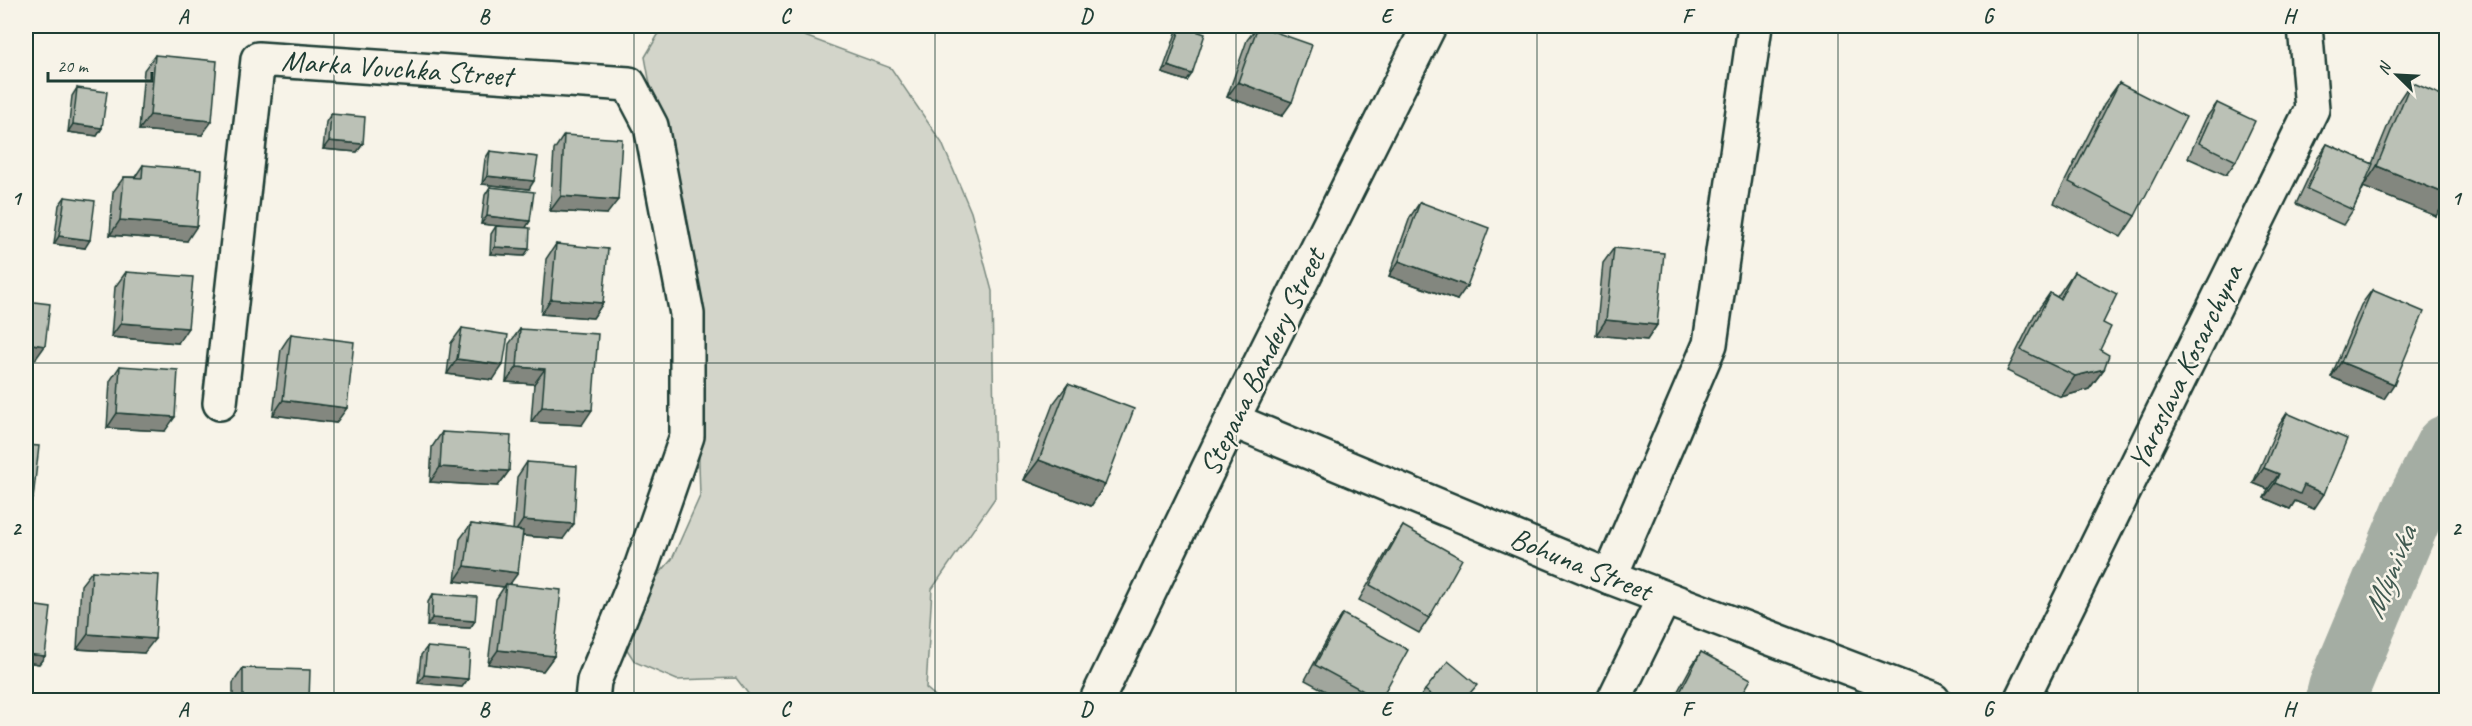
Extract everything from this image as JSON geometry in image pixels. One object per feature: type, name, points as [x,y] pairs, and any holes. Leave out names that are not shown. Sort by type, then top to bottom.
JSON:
[{"type":"street","name":"Stepana Bandery Street","points":[[1097,700],[1232,420],[1429,26]]},
{"type":"street","points":[[1610,577],[1710,344],[1755,26]]},
{"type":"street","name":"Yaroslava Kosarchyna","points":[[2021,700],[2312,109],[2305,26]]},
{"type":"street","name":"Marka Vovchka Street","points":[[220,403],[258,59],[629,84],[651,126],[687,314],[687,436],[642,565],[594,681],[592,700]]},
{"type":"street","name":"Bohuna Street","points":[[1232,420],[1610,577],[1934,700]]},
{"type":"street","points":[[1614,700],[1664,598]]},
{"type":"shaded area","points":[[734,26],[802,35],[891,68],[942,143],[971,212],[992,291],[995,498],[932,589],[926,688],[940,700],[753,700],[736,678],[677,680],[635,662],[613,628],[672,559],[700,496],[695,331],[645,57],[662,28]]},
{"type":"building","points":[[1181,26],[1205,34],[1192,74],[1168,66]]},
{"type":"building","points":[[1258,26],[1312,45],[1292,102],[1238,82]]},
{"type":"building","points":[[155,55],[217,61],[212,121],[150,115]]},
{"type":"building","points":[[2411,82],[2446,97],[2446,194],[2377,166]]},
{"type":"building","points":[[2119,83],[2186,117],[2135,216],[2069,182]]},
{"type":"building","points":[[77,88],[107,92],[102,128],[73,124]]},
{"type":"building","points":[[2217,103],[2255,121],[2236,161],[2199,143]]},
{"type":"building","points":[[331,114],[365,117],[363,144],[329,141]]},
{"type":"building","points":[[564,135],[622,139],[618,200],[561,196]]},
{"type":"building","points":[[2327,144],[2373,164],[2353,210],[2307,189]]},
{"type":"building","points":[[490,151],[538,157],[534,181],[487,176]]},
{"type":"building","points":[[143,165],[201,170],[197,226],[120,220],[124,177],[142,178]]},
{"type":"building","points":[[490,187],[534,192],[530,221],[487,216]]},
{"type":"building","points":[[65,197],[95,201],[90,240],[59,236]]},
{"type":"building","points":[[1420,202],[1489,228],[1467,286],[1399,261]]},
{"type":"building","points":[[496,226],[530,228],[529,249],[495,247]]},
{"type":"building","points":[[556,244],[608,249],[603,303],[551,299]]},
{"type":"building","points":[[1614,248],[1664,253],[1657,325],[1606,320]]},
{"type":"building","points":[[126,272],[193,277],[188,328],[121,323]]},
{"type":"building","points":[[2074,272],[2117,294],[2103,323],[2111,327],[2100,350],[2109,355],[2104,369],[2075,376],[2021,350],[2050,293],[2060,299]]},
{"type":"building","points":[[2372,290],[2424,312],[2394,384],[2341,362]]},
{"type":"building","points":[[26,301],[50,304],[45,346],[26,343]]},
{"type":"building","points":[[462,328],[508,335],[503,365],[457,359]]},
{"type":"building","points":[[520,329],[598,334],[592,410],[542,407],[545,369],[517,367]]},
{"type":"building","points":[[291,334],[354,342],[347,408],[283,400]]},
{"type":"building","points":[[120,366],[178,370],[175,417],[117,413]]},
{"type":"building","points":[[1068,384],[1134,409],[1105,485],[1039,460]]},
{"type":"building","points":[[2287,413],[2347,439],[2324,494],[2304,485],[2300,494],[2275,483],[2279,474],[2264,468]]},
{"type":"building","points":[[442,432],[511,436],[509,471],[440,467]]},
{"type":"building","points":[[26,445],[39,446],[33,499],[26,498]]},
{"type":"building","points":[[527,462],[577,466],[574,524],[523,520]]},
{"type":"building","points":[[471,524],[523,531],[518,573],[465,566]]},
{"type":"building","points":[[1403,526],[1462,559],[1429,618],[1370,585]]},
{"type":"building","points":[[92,571],[159,575],[155,639],[88,634]]},
{"type":"building","points":[[506,584],[561,590],[554,656],[498,650]]},
{"type":"building","points":[[433,594],[477,597],[475,621],[432,618]]},
{"type":"building","points":[[30,605],[51,608],[45,656],[26,654]]},
{"type":"building","points":[[1343,614],[1408,650],[1380,700],[1315,665]]},
{"type":"building","points":[[427,647],[470,651],[468,679],[424,675]]},
{"type":"building","points":[[1701,652],[1751,679],[1739,700],[1676,700]]},
{"type":"building","points":[[1448,661],[1477,685],[1464,700],[1438,700],[1425,690]]},
{"type":"building","points":[[243,668],[310,670],[309,700],[243,700]]},
{"type":"building","points":[[490,697],[532,700],[490,700]]},
{"type":"waterway","name":"Mlynivka","points":[[2336,700],[2414,509],[2446,446]]}]
